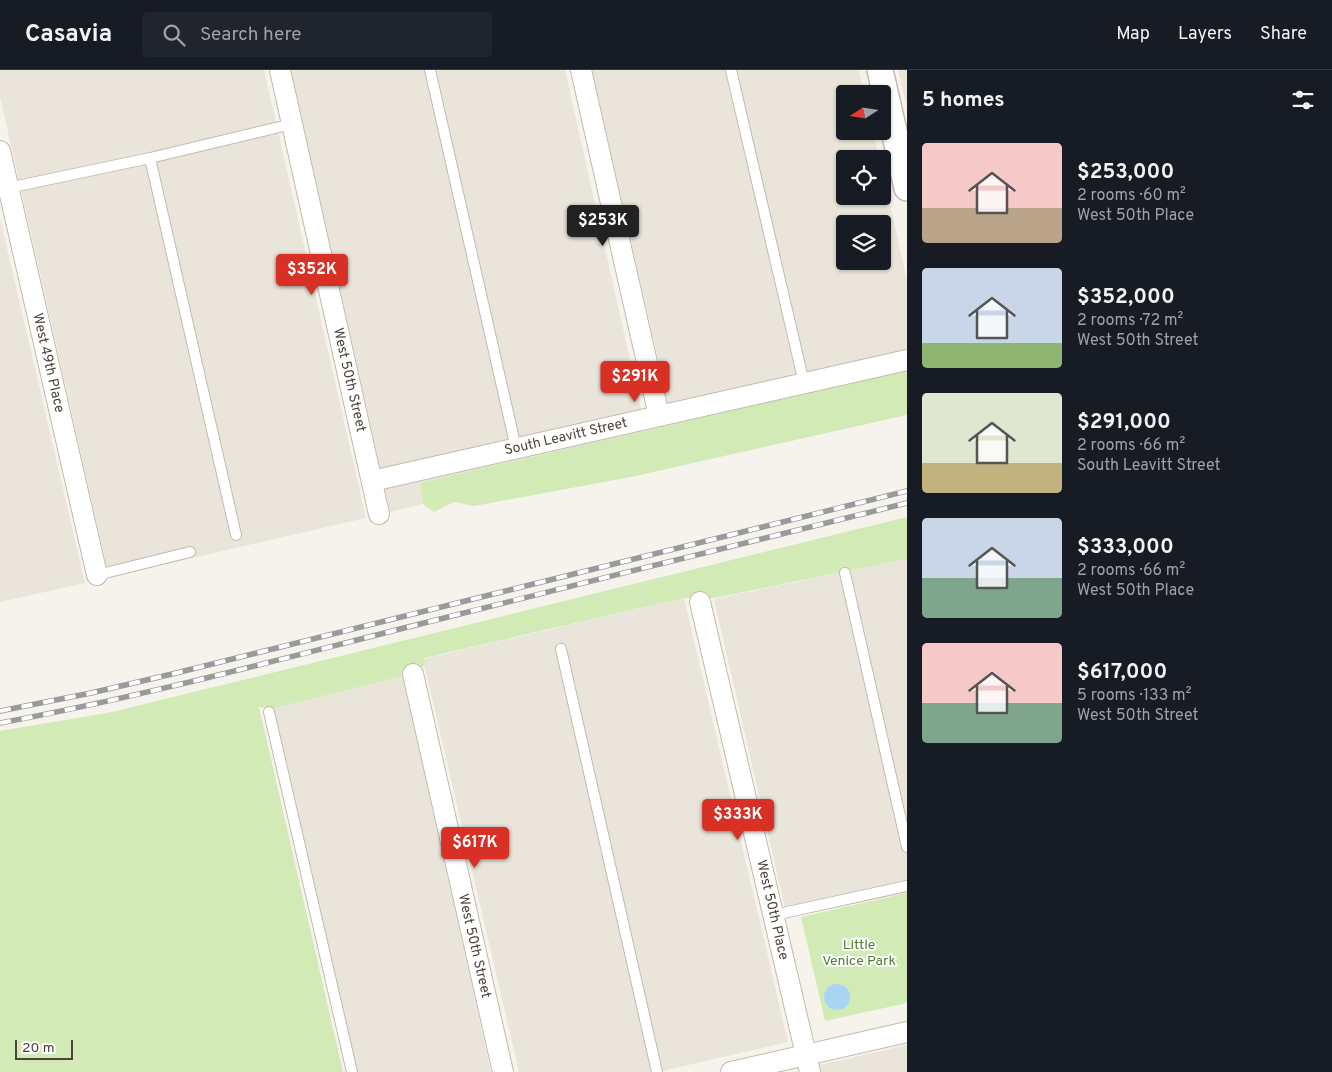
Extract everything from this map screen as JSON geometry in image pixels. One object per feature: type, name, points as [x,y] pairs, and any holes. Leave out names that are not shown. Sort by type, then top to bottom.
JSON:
[{"type":"street","name":"West 50th Street","points":[[280,70],[379,514]]},
{"type":"street","points":[[581,70],[659,416]]},
{"type":"street","points":[[880,70],[907,188]]},
{"type":"street","name":"West 49th Place","points":[[0,151],[97,575]]},
{"type":"street","name":"South Leavitt Street","points":[[372,481],[907,360]]},
{"type":"street","name":"West 50th Place","points":[[700,602],[808,1064]]},
{"type":"street","name":"West 50th Street","points":[[413,674],[503,1072]]},
{"type":"street","points":[[731,1072],[808,1064],[907,1032]]},
{"type":"lane","points":[[430,70],[516,448]]},
{"type":"lane","points":[[731,70],[804,384]]},
{"type":"lane","points":[[8,188],[150,158],[292,124]]},
{"type":"lane","points":[[150,158],[236,535]]},
{"type":"lane","points":[[97,575],[190,552]]},
{"type":"lane","points":[[845,573],[907,847]]},
{"type":"lane","points":[[561,649],[657,1072]]},
{"type":"lane","points":[[269,712],[352,1072]]},
{"type":"lane","points":[[774,916],[907,886]]},
{"type":"shaded area","points":[[0,70],[264,70],[366,518],[109,577],[0,97]]},
{"type":"shaded area","points":[[291,70],[565,70],[646,431],[420,483],[423,504],[390,512]]},
{"type":"shaded area","points":[[592,70],[859,70],[862,85],[836,85],[836,140],[875,140],[877,150],[836,150],[836,205],[890,205],[907,280],[907,370],[673,425]]},
{"type":"shaded area","points":[[898,70],[907,70],[907,108]]},
{"type":"shaded area","points":[[0,218],[85,583],[0,602]]},
{"type":"shaded area","points":[[907,559],[907,883],[786,913],[714,599]]},
{"type":"shaded area","points":[[684,598],[788,1042],[658,1072],[519,1072],[423,659]]},
{"type":"shaded area","points":[[403,676],[491,1072],[352,1072],[271,709]]},
{"type":"shaded area","points":[[907,1045],[907,1072],[821,1072],[820,1065]]},
{"type":"green space","points":[[907,370],[907,415],[631,477],[474,506],[454,502],[434,512],[423,504],[420,483]]},
{"type":"green space","points":[[907,517],[907,559],[714,598],[684,598],[424,658],[425,666],[402,671],[403,676],[271,709],[259,707],[343,1072],[0,1072],[0,731],[112,712]]},
{"type":"green space","name":"Little Venice Park","points":[[907,893],[907,1003],[825,1021],[801,917]]},
{"type":"water","points":[[837,984],[846,988],[850,997],[846,1006],[837,1010],[828,1006],[824,997],[828,988]]},
{"type":"railway","points":[[0,711],[91,693],[172,674],[907,491]]},
{"type":"railway","points":[[0,723],[53,713],[211,677],[907,503]]}]
